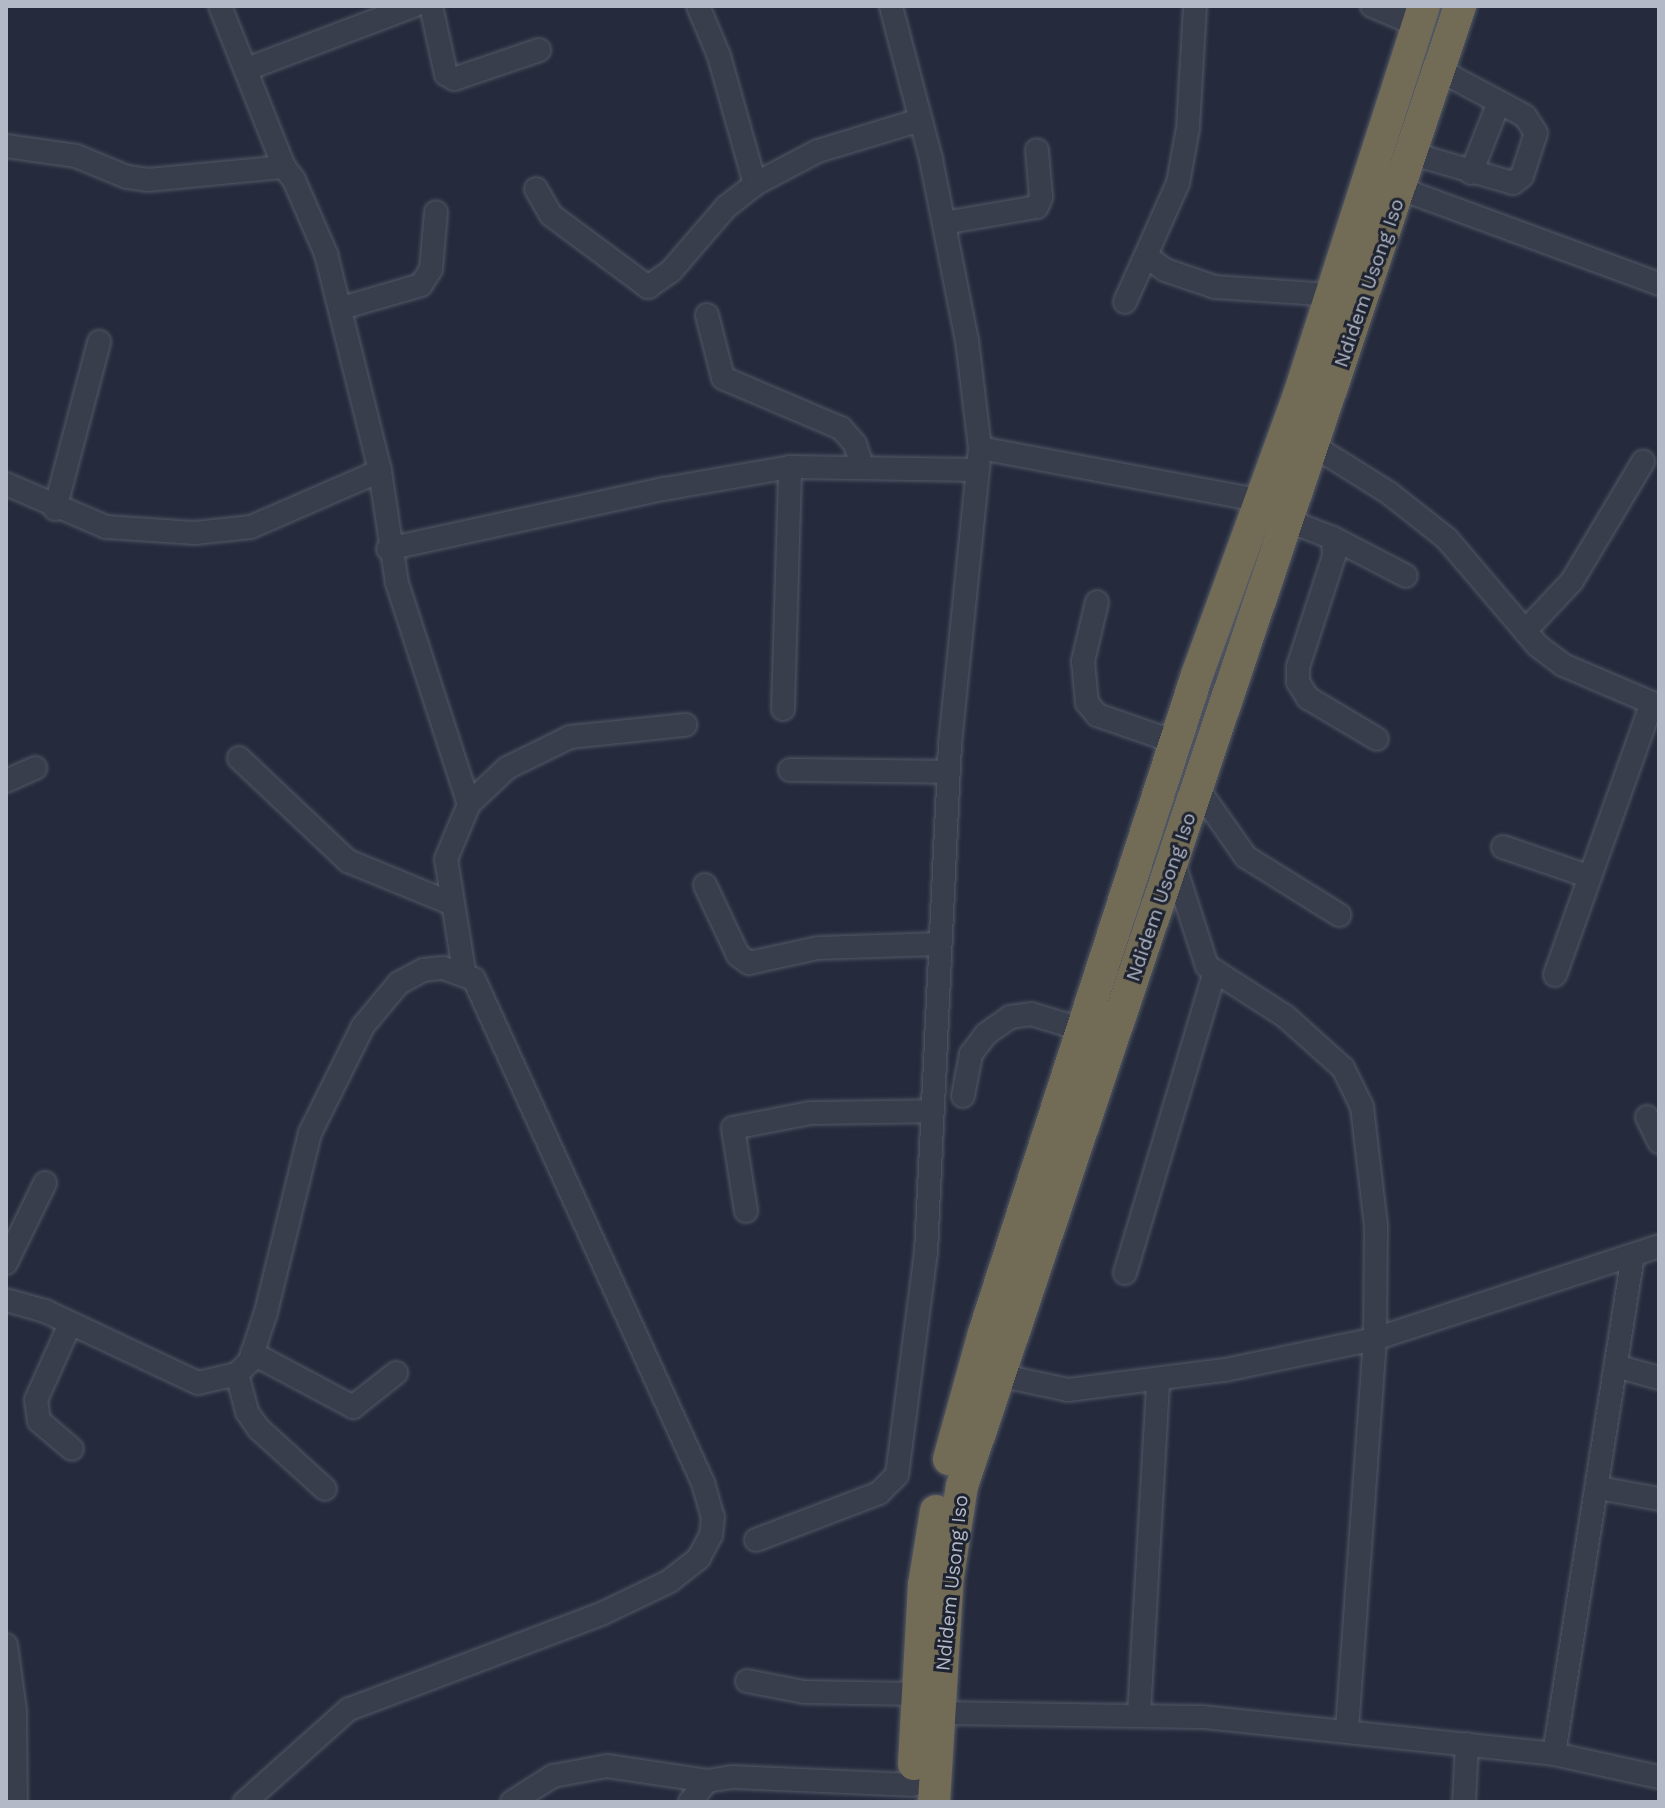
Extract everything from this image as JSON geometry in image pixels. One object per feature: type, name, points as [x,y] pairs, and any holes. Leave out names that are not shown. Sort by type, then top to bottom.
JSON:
[{"type":"highway","name":"Ndidem Usong Iso","points":[[919,1796],[928,1704],[955,1521],[998,1375],[1413,154],[1460,6]]},
{"type":"highway","name":"Ndidem Usong Iso","points":[[928,1704],[924,1585],[941,1488],[984,1333],[1178,743],[1331,295],[1420,15]]},
{"type":"street","points":[[220,6],[284,167],[294,180],[326,254],[342,308],[380,471],[388,549],[469,804]]},
{"type":"street","points":[[247,69],[414,6]]},
{"type":"street","points":[[431,6],[446,74],[454,79],[539,50]]},
{"type":"street","points":[[698,6],[719,56],[755,184]]},
{"type":"street","points":[[756,1540],[879,1493],[897,1475],[926,1253],[949,772],[979,459],[967,341],[944,223],[891,6]]},
{"type":"street","points":[[1125,302],[1178,183],[1188,128],[1195,6]]},
{"type":"street","points":[[1372,6],[1420,15]]},
{"type":"street","points":[[1413,154],[1505,184],[1522,176],[1536,128],[1499,102],[1441,71]]},
{"type":"street","points":[[1471,173],[1499,102]]},
{"type":"street","points":[[536,189],[551,215],[645,287],[652,286],[726,207],[755,184],[818,151],[920,120]]},
{"type":"street","points":[[6,146],[76,156],[127,177],[148,180],[284,167]]},
{"type":"street","points":[[944,223],[1037,207],[1041,197],[1037,150]]},
{"type":"street","points":[[1401,189],[1659,284]]},
{"type":"street","points":[[342,308],[421,285],[431,269],[436,212]]},
{"type":"street","points":[[1146,256],[1165,270],[1215,287],[1331,295]]},
{"type":"street","points":[[707,315],[723,378],[841,428],[855,444],[863,468]]},
{"type":"street","points":[[55,509],[99,342]]},
{"type":"street","points":[[1314,446],[1447,539],[1525,631],[1563,665],[1656,705],[1555,975]]},
{"type":"street","points":[[388,549],[617,498],[790,467],[863,468],[979,459],[1261,499],[1406,576]]},
{"type":"street","points":[[1525,631],[1572,581],[1643,462]]},
{"type":"street","points":[[783,709],[790,467]]},
{"type":"street","points":[[6,484],[55,509],[106,527],[195,533],[251,527],[380,471]]},
{"type":"street","points":[[1333,538],[1334,556],[1298,667],[1298,682],[1308,698],[1377,739]]},
{"type":"street","points":[[1097,602],[1083,661],[1087,703],[1097,715],[1178,743]]},
{"type":"street","points":[[464,971],[450,903],[446,859],[469,804],[507,768],[570,737],[685,725]]},
{"type":"street","points":[[239,758],[348,861],[450,903]]},
{"type":"street","points":[[6,781],[35,768]]},
{"type":"street","points":[[790,770],[949,772]]},
{"type":"street","points":[[1198,789],[1246,857],[1339,915]]},
{"type":"street","points":[[1503,847],[1590,877]]},
{"type":"street","points":[[1173,861],[1202,958],[1215,971],[1285,1016],[1343,1068],[1355,1087],[1376,1226],[1375,1339],[1347,1730]]},
{"type":"street","points":[[705,885],[738,955],[749,963],[818,948],[940,944]]},
{"type":"street","points":[[6,1300],[70,1324],[198,1383],[237,1374],[252,1353],[310,1133],[363,1026],[399,983],[423,970],[464,971],[474,979],[703,1483],[713,1517],[711,1535],[699,1558],[670,1581],[601,1614],[349,1709],[245,1802]]},
{"type":"street","points":[[1125,1273],[1215,971]]},
{"type":"street","points":[[963,1096],[971,1054],[986,1034],[1010,1017],[1031,1014],[1084,1030]]},
{"type":"street","points":[[746,1211],[733,1128],[810,1113],[933,1111]]},
{"type":"street","points":[[1647,1117],[1659,1142]]},
{"type":"street","points":[[6,1263],[45,1183]]},
{"type":"street","points":[[998,1375],[1056,1390],[1158,1381],[1375,1339],[1659,1246]]},
{"type":"street","points":[[1554,1754],[1599,1488],[1633,1255]]},
{"type":"street","points":[[70,1324],[36,1400],[39,1421],[72,1449]]},
{"type":"street","points":[[252,1353],[353,1407],[396,1373]]},
{"type":"street","points":[[1616,1366],[1659,1378]]},
{"type":"street","points":[[237,1374],[247,1412],[259,1429],[325,1489]]},
{"type":"street","points":[[1139,1714],[1158,1381]]},
{"type":"street","points":[[1599,1488],[1659,1499]]},
{"type":"street","points":[[6,1645],[15,1711],[16,1802]]},
{"type":"street","points":[[747,1681],[804,1692],[928,1704],[1139,1714],[1347,1730],[1554,1754],[1659,1777]]},
{"type":"street","points":[[1464,1802],[1467,1744]]},
{"type":"street","points":[[512,1802],[553,1776],[607,1766],[707,1781],[732,1777],[919,1796]]},
{"type":"street","points":[[690,1802],[707,1781]]}]
